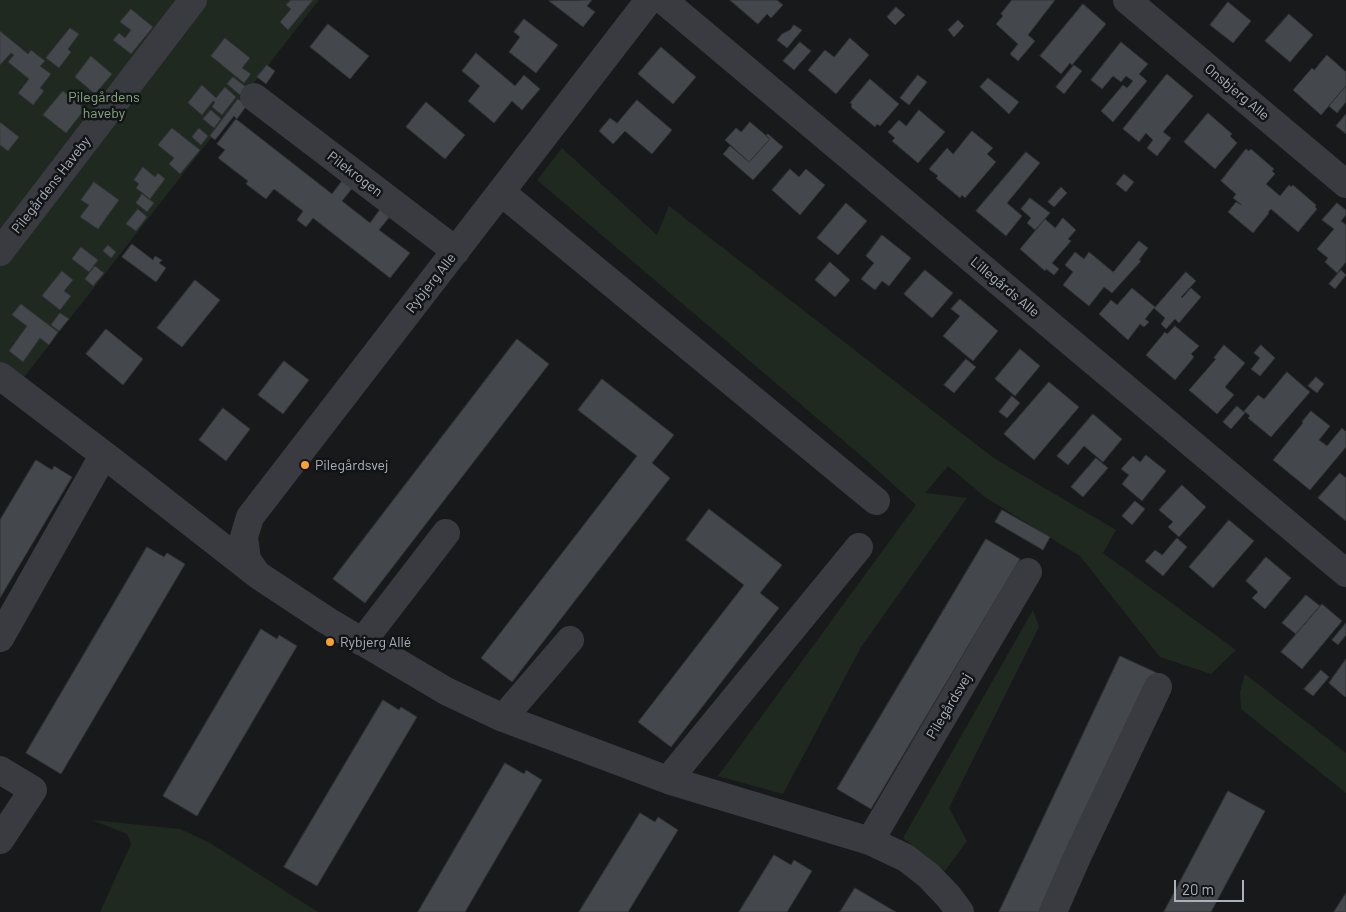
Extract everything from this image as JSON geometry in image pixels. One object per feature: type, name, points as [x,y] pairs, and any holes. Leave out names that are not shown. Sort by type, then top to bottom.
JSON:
[{"type":"street","name":"Pilegårdens Haveby","points":[[0,252],[193,0]]},
{"type":"street","name":"Rybjerg Alle","points":[[258,575],[247,560],[244,537],[250,517],[648,0]]},
{"type":"street","name":"Lillegårds Alle","points":[[663,0],[1346,573]]},
{"type":"street","name":"Onsbjerg Alle","points":[[1127,0],[1346,184]]},
{"type":"street","name":"Pilekrogen","points":[[254,97],[456,251]]},
{"type":"street","points":[[501,192],[876,500]]},
{"type":"street","points":[[0,376],[258,575],[362,642],[446,690],[503,718],[668,780],[870,841],[906,858],[929,876],[950,896],[960,912]]},
{"type":"street","points":[[0,638],[103,456]]},
{"type":"street","points":[[362,642],[446,533]]},
{"type":"street","points":[[668,780],[859,547]]},
{"type":"street","name":"Pilegårdsvej","points":[[870,841],[1028,572]]},
{"type":"street","points":[[503,718],[570,640]]},
{"type":"street","points":[[1053,912],[1158,687]]},
{"type":"street","points":[[0,770],[33,790],[0,840]]},
{"type":"green space","name":"Pilegårdens haveby","points":[[0,0],[319,0],[21,381],[0,364]]},
{"type":"green space","points":[[562,148],[657,235],[669,206],[995,459],[1116,530],[1103,553],[1236,650],[1211,674],[1160,657],[1080,556],[985,497],[948,466],[925,493],[967,498],[861,647],[783,794],[718,776],[916,505],[865,459],[537,180]]},
{"type":"green space","points":[[1033,610],[1039,627],[949,808],[967,841],[945,871],[903,838]]},
{"type":"green space","points":[[1245,674],[1346,753],[1346,793],[1241,709],[1240,692]]},
{"type":"green space","points":[[92,820],[180,829],[210,843],[318,912],[100,912],[131,844],[127,834]]},
{"type":"building","points":[[291,0],[313,0],[288,30],[280,22],[291,9],[286,5]]},
{"type":"building","points":[[592,0],[587,6],[595,12],[583,27],[549,1]]},
{"type":"building","points":[[730,0],[777,0],[783,5],[771,18],[767,14],[758,24]]},
{"type":"building","points":[[1012,0],[1055,0],[1028,35],[1035,41],[1018,61],[1010,54],[1018,44],[996,24]]},
{"type":"building","points":[[1228,2],[1251,21],[1233,43],[1210,25]]},
{"type":"building","points":[[1083,4],[1106,24],[1072,65],[1070,63],[1061,74],[1040,56]]},
{"type":"building","points":[[896,7],[905,15],[895,25],[887,17]]},
{"type":"building","points":[[131,9],[153,27],[131,54],[113,40],[119,33],[125,38],[131,30],[120,22]]},
{"type":"building","points":[[1289,14],[1313,35],[1290,62],[1265,41]]},
{"type":"building","points":[[524,19],[558,45],[536,73],[509,52],[520,37],[514,32]]},
{"type":"building","points":[[958,20],[964,26],[954,37],[948,30]]},
{"type":"building","points":[[328,24],[369,56],[350,79],[310,47]]},
{"type":"building","points":[[794,25],[802,30],[787,48],[777,40]]},
{"type":"building","points":[[70,28],[79,34],[68,49],[71,52],[59,68],[46,58]]},
{"type":"building","points":[[0,31],[28,54],[31,50],[45,61],[40,66],[51,74],[40,88],[44,91],[33,105],[18,93],[29,79],[8,62],[14,55],[11,53],[0,65]]},
{"type":"building","points":[[225,38],[250,58],[242,68],[251,74],[244,83],[211,56]]},
{"type":"building","points":[[850,38],[869,55],[836,94],[808,70],[825,50],[834,57]]},
{"type":"building","points":[[800,42],[811,51],[794,70],[783,61]]},
{"type":"building","points":[[1121,42],[1148,64],[1139,74],[1147,81],[1113,122],[1101,111],[1123,85],[1127,88],[1133,81],[1126,76],[1121,82],[1113,76],[1102,89],[1091,80]]},
{"type":"building","points":[[661,47],[696,77],[673,104],[638,74]]},
{"type":"building","points":[[476,53],[515,86],[524,75],[540,89],[522,110],[512,101],[494,123],[468,101],[480,86],[462,71]]},
{"type":"building","points":[[1327,55],[1346,72],[1346,86],[1321,115],[1293,90],[1312,68],[1314,70]]},
{"type":"building","points":[[91,56],[112,74],[95,94],[75,77]]},
{"type":"building","points":[[267,65],[275,71],[266,84],[257,77]]},
{"type":"building","points":[[1074,65],[1082,71],[1064,94],[1056,87]]},
{"type":"building","points":[[1167,74],[1193,96],[1163,132],[1171,138],[1157,156],[1147,148],[1153,140],[1146,133],[1139,142],[1123,129]]},
{"type":"building","points":[[918,75],[927,82],[909,105],[900,98]]},
{"type":"building","points":[[233,77],[246,87],[240,95],[227,84]]},
{"type":"building","points":[[988,78],[1019,102],[1009,114],[980,87]]},
{"type":"building","points":[[870,79],[899,104],[880,126],[877,124],[875,127],[851,107],[852,104],[850,103]]},
{"type":"building","points":[[202,85],[216,98],[225,87],[236,97],[222,115],[212,107],[215,102],[213,101],[202,115],[188,103]]},
{"type":"building","points":[[1346,86],[1346,102],[1337,113],[1329,106]]},
{"type":"building","points":[[63,91],[85,109],[66,133],[43,115]]},
{"type":"building","points":[[238,99],[247,105],[237,119],[234,116],[215,140],[210,136]]},
{"type":"building","points":[[637,100],[672,130],[652,154],[625,131],[613,144],[599,131],[610,118],[617,123]]},
{"type":"building","points":[[426,102],[465,135],[445,159],[406,127]]},
{"type":"building","points":[[211,110],[221,119],[214,128],[203,119]]},
{"type":"building","points":[[919,110],[945,132],[918,163],[892,141],[895,138],[888,132],[899,120],[906,126]]},
{"type":"building","points":[[1208,113],[1232,134],[1230,136],[1237,143],[1215,169],[1184,142]]},
{"type":"building","points":[[1346,114],[1346,134],[1336,126]]},
{"type":"building","points":[[236,119],[332,194],[344,178],[354,186],[342,201],[370,223],[381,208],[391,215],[379,230],[410,253],[390,278],[313,218],[306,227],[297,220],[303,211],[274,189],[266,199],[246,184],[248,181],[218,158],[225,150],[217,144]]},
{"type":"building","points":[[0,122],[19,137],[8,151],[0,145]]},
{"type":"building","points":[[750,122],[770,139],[749,162],[725,140],[736,128],[741,132]]},
{"type":"building","points":[[172,128],[200,150],[180,174],[169,164],[174,158],[158,145]]},
{"type":"building","points":[[199,128],[208,136],[201,145],[192,137]]},
{"type":"building","points":[[972,131],[993,148],[987,154],[996,162],[965,198],[962,195],[960,198],[936,178],[938,176],[929,169],[947,148],[953,154]]},
{"type":"building","points":[[768,134],[783,147],[753,180],[723,154],[730,146],[749,162],[770,139],[766,136]]},
{"type":"building","points":[[1246,149],[1249,151],[1251,149],[1274,169],[1272,171],[1275,174],[1266,184],[1280,196],[1289,185],[1291,187],[1293,185],[1316,205],[1317,209],[1298,232],[1271,209],[1253,233],[1228,212],[1236,202],[1242,205],[1233,198],[1236,194],[1221,181]]},
{"type":"building","points":[[1026,152],[1040,163],[1007,203],[1022,216],[1006,236],[976,211]]},
{"type":"building","points":[[143,167],[155,177],[158,173],[165,179],[150,199],[136,188],[139,184],[134,180]]},
{"type":"building","points":[[790,169],[799,177],[806,169],[825,185],[800,215],[772,190]]},
{"type":"building","points":[[1124,174],[1134,182],[1126,192],[1116,184]]},
{"type":"building","points":[[94,182],[119,200],[98,229],[80,217],[89,205],[81,200]]},
{"type":"building","points":[[1061,187],[1067,193],[1054,207],[1048,202]]},
{"type":"building","points":[[142,194],[154,203],[147,212],[136,203]]},
{"type":"building","points":[[1030,198],[1050,213],[1035,230],[1027,223],[1031,218],[1021,209]]},
{"type":"building","points":[[846,203],[867,221],[838,255],[817,238]]},
{"type":"building","points":[[1337,203],[1346,210],[1346,215],[1341,221],[1346,225],[1346,262],[1337,273],[1325,262],[1328,258],[1317,249],[1334,229],[1322,220]]},
{"type":"building","points":[[138,209],[147,217],[136,231],[126,224]]},
{"type":"building","points":[[1063,218],[1076,230],[1068,239],[1071,241],[1052,263],[1059,269],[1054,275],[1046,269],[1045,271],[1020,249],[1045,219],[1055,228]]},
{"type":"building","points":[[882,235],[911,258],[889,286],[882,281],[875,290],[861,279],[874,263],[866,256]]},
{"type":"building","points":[[1139,241],[1148,248],[1139,260],[1141,261],[1112,293],[1104,287],[1089,306],[1063,285],[1073,272],[1065,265],[1075,252],[1084,259],[1089,252],[1113,272]]},
{"type":"building","points":[[132,244],[153,260],[155,256],[162,260],[159,263],[166,268],[156,282],[122,257]]},
{"type":"building","points":[[108,245],[116,252],[111,258],[103,251]]},
{"type":"building","points":[[81,247],[98,260],[89,272],[72,259]]},
{"type":"building","points":[[830,262],[850,280],[835,297],[815,280]]},
{"type":"building","points":[[95,266],[104,273],[93,286],[85,279]]},
{"type":"building","points":[[925,270],[953,293],[932,318],[904,294]]},
{"type":"building","points":[[1341,270],[1346,275],[1335,289],[1329,284]]},
{"type":"building","points":[[62,271],[73,280],[64,291],[71,296],[60,310],[42,296]]},
{"type":"building","points":[[1186,272],[1196,281],[1181,297],[1191,288],[1201,297],[1179,323],[1175,319],[1166,329],[1161,324],[1165,318],[1154,308],[1145,319],[1149,322],[1144,327],[1140,324],[1128,340],[1099,314],[1111,300],[1117,305],[1132,288],[1155,307]]},
{"type":"building","points":[[195,280],[220,300],[182,347],[157,328]]},
{"type":"building","points":[[960,299],[998,331],[973,361],[943,336],[960,316],[951,309]]},
{"type":"building","points":[[21,304],[58,332],[49,345],[40,338],[23,362],[9,351],[27,326],[12,315]]},
{"type":"building","points":[[60,313],[69,319],[59,331],[51,325]]},
{"type":"building","points":[[1175,326],[1199,346],[1191,354],[1194,357],[1175,380],[1146,355],[1165,332],[1167,334]]},
{"type":"building","points":[[106,329],[143,359],[123,385],[86,354]]},
{"type":"building","points":[[517,339],[549,364],[365,603],[333,579]]},
{"type":"building","points":[[1224,345],[1245,363],[1225,387],[1234,395],[1217,414],[1189,390],[1216,359],[1214,358]]},
{"type":"building","points":[[1261,345],[1275,358],[1260,376],[1251,369],[1260,358],[1254,353]]},
{"type":"building","points":[[1020,349],[1040,366],[1015,396],[995,379]]},
{"type":"building","points":[[966,359],[976,367],[954,393],[944,385]]},
{"type":"building","points":[[284,361],[309,380],[283,414],[258,395]]},
{"type":"building","points":[[1287,372],[1310,392],[1271,437],[1248,418],[1250,416],[1244,411],[1258,395],[1264,399]]},
{"type":"building","points":[[1316,377],[1324,384],[1317,393],[1308,386]]},
{"type":"building","points":[[602,379],[674,435],[652,463],[670,478],[512,682],[481,658],[637,456],[578,410]]},
{"type":"building","points":[[1049,382],[1079,407],[1034,460],[1004,434]]},
{"type":"building","points":[[1012,396],[1020,403],[1007,418],[999,412]]},
{"type":"building","points":[[1237,406],[1245,413],[1231,429],[1223,422]]},
{"type":"building","points":[[223,408],[250,429],[226,461],[199,440]]},
{"type":"building","points":[[1311,411],[1330,426],[1319,440],[1327,446],[1342,428],[1346,432],[1346,447],[1310,490],[1273,460]]},
{"type":"building","points":[[1093,414],[1122,439],[1103,462],[1084,446],[1068,465],[1057,456]]},
{"type":"building","points":[[1146,455],[1166,471],[1142,501],[1122,484],[1129,475],[1121,469],[1133,456],[1140,462]]},
{"type":"building","points":[[1096,458],[1108,468],[1083,497],[1071,487]]},
{"type":"building","points":[[36,460],[52,470],[54,466],[72,477],[0,598],[0,520]]},
{"type":"building","points":[[1340,473],[1346,478],[1346,521],[1318,498]]},
{"type":"building","points":[[1182,485],[1206,507],[1179,537],[1168,527],[1173,522],[1159,510]]},
{"type":"building","points":[[1135,501],[1145,509],[1132,525],[1122,516]]},
{"type":"building","points":[[709,509],[782,565],[760,593],[779,608],[671,747],[638,722],[744,585],[686,540]]},
{"type":"building","points":[[1002,510],[1050,537],[1043,550],[995,522]]},
{"type":"building","points":[[1229,520],[1254,541],[1213,588],[1189,567]]},
{"type":"building","points":[[1177,538],[1187,547],[1163,576],[1145,561],[1155,550],[1162,555]]},
{"type":"building","points":[[986,539],[1020,559],[871,809],[837,789]]},
{"type":"building","points":[[147,547],[164,557],[167,553],[185,564],[61,774],[26,753]]},
{"type":"building","points":[[1266,557],[1291,578],[1265,609],[1252,598],[1258,592],[1246,581]]},
{"type":"building","points":[[1306,595],[1320,606],[1296,634],[1282,623]]},
{"type":"building","points":[[1322,604],[1342,621],[1302,669],[1281,652]]},
{"type":"building","points":[[1346,623],[1346,635],[1338,645],[1332,640]]},
{"type":"building","points":[[261,629],[277,639],[279,635],[297,646],[197,816],[163,796]]},
{"type":"building","points":[[1120,656],[1157,673],[1044,912],[999,912]]},
{"type":"building","points":[[1346,659],[1346,696],[1345,697],[1329,683]]},
{"type":"building","points":[[1321,670],[1329,677],[1313,696],[1304,689]]},
{"type":"building","points":[[383,700],[399,710],[401,707],[417,717],[317,886],[284,867]]},
{"type":"building","points":[[505,763],[524,774],[526,770],[542,780],[465,912],[418,912]]},
{"type":"building","points":[[1228,791],[1265,811],[1211,912],[1164,912]]},
{"type":"building","points":[[640,813],[655,822],[658,817],[678,830],[628,912],[579,912]]},
{"type":"building","points":[[774,855],[791,865],[794,860],[812,871],[787,912],[739,912]]},
{"type":"building","points":[[855,888],[896,912],[840,912]]},
{"type":"building","points":[[1346,893],[1346,912],[1334,912]]},
{"type":"place","name":"Pilegårdsvej","points":[[305,465]]},
{"type":"place","name":"Rybjerg Allé","points":[[330,642]]}]
